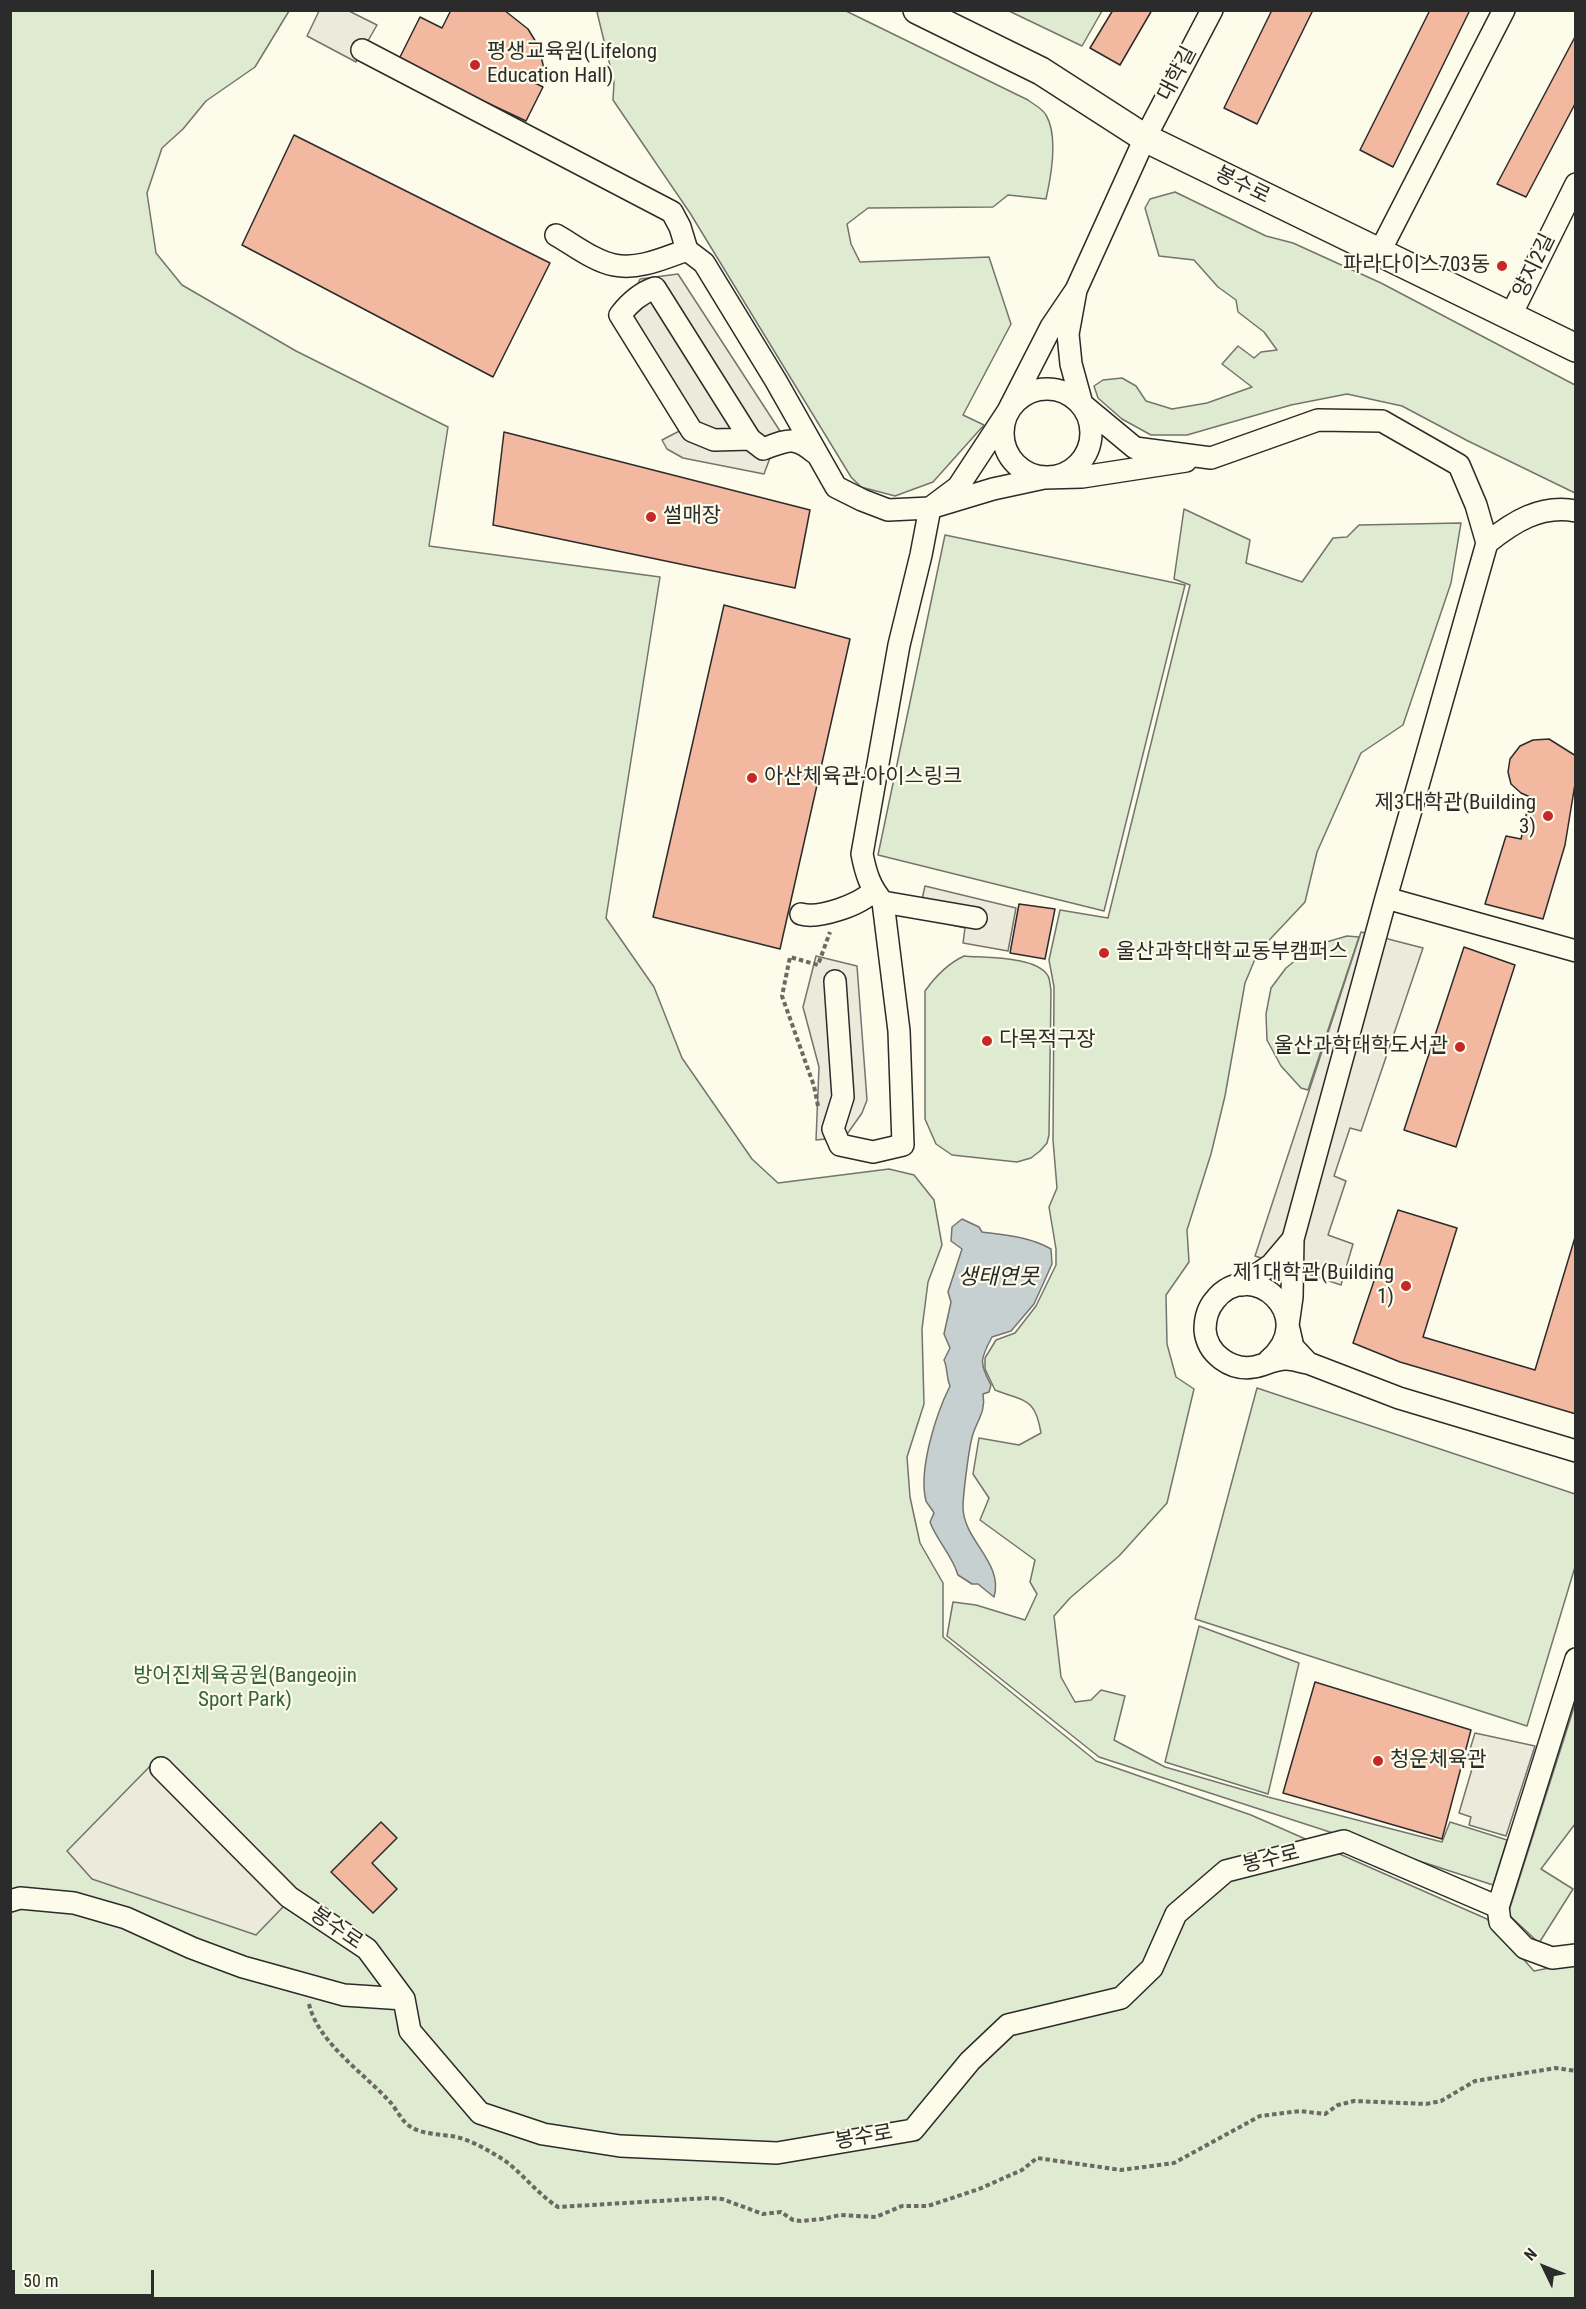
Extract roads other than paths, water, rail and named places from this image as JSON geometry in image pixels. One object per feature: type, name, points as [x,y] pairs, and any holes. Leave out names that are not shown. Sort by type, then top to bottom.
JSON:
[{"type":"main road","name":"봉수로","points":[[917,10],[1041,71],[1145,138],[1575,348]]},
{"type":"street","name":"대학길","points":[[1076,290],[1145,138],[1212,10]]},
{"type":"street","points":[[1379,253],[1504,10]]},
{"type":"street","points":[[362,50],[672,212],[680,227],[687,250],[704,263],[776,381],[836,487],[888,510],[930,508],[993,489],[1044,477],[1059,476],[1072,470],[1086,453],[1092,432],[1071,364],[1068,334],[1076,290]]},
{"type":"street","name":"양지2길","points":[[1510,316],[1575,184]]},
{"type":"street","points":[[556,236],[615,266],[639,265],[687,250]]},
{"type":"street","points":[[750,439],[714,440],[692,432],[620,315],[627,305],[645,291],[655,288],[750,439],[763,449],[786,441],[801,441],[818,456]]},
{"type":"street","points":[[835,981],[843,1097],[833,1129],[840,1146],[873,1152],[903,1144],[899,1031],[878,896],[868,880],[862,854],[899,645],[930,508],[958,487],[1008,411],[1051,327],[1076,290]]},
{"type":"street","points":[[1210,458],[1135,448],[1071,395],[1059,390],[1044,388],[1024,396],[1008,411],[1003,426],[1003,440],[1008,454],[1023,470],[1044,477],[1082,477],[1210,458],[1318,420],[1382,422],[1459,465],[1476,505],[1487,543],[1386,898],[1293,1239],[1292,1297],[1288,1325],[1286,1340],[1279,1352],[1268,1361],[1255,1367],[1241,1367],[1227,1363],[1216,1354],[1209,1344],[1205,1331],[1206,1318],[1210,1306],[1230,1288],[1242,1285],[1267,1290],[1278,1299],[1285,1311],[1288,1325],[1293,1347],[1308,1363]]},
{"type":"street","points":[[1487,543],[1507,526],[1537,512],[1575,511]]},
{"type":"street","points":[[801,914],[818,916],[864,898],[878,896],[976,918]]},
{"type":"street","points":[[1386,898],[1575,951]]},
{"type":"street","points":[[1242,1285],[1271,1265],[1293,1239]]},
{"type":"street","points":[[1268,1361],[1285,1359],[1308,1363],[1399,1398],[1575,1451]]},
{"type":"street","points":[[1575,1659],[1498,1907],[1500,1922],[1525,1948],[1552,1958],[1575,1955]]},
{"type":"street","name":"봉수로","points":[[161,1768],[289,1897],[367,1949],[405,1999],[410,2031],[480,2113],[543,2134],[620,2146],[777,2153],[913,2130],[970,2061],[1008,2025],[1121,1998],[1152,1968],[1176,1914],[1226,1871],[1344,1841],[1498,1907]]},
{"type":"street","points":[[10,1901],[20,1898],[74,1903],[126,1918],[192,1948],[243,1967],[344,1995],[405,1999]]},
{"type":"water","name":"생태연못","points":[[962,1219],[979,1227],[982,1232],[1026,1239],[1051,1249],[1052,1264],[1034,1304],[1011,1331],[992,1337],[983,1356],[984,1371],[991,1385],[989,1392],[983,1394],[982,1410],[971,1440],[963,1508],[970,1531],[994,1573],[996,1585],[994,1597],[978,1584],[972,1584],[958,1575],[930,1522],[934,1513],[926,1501],[924,1488],[926,1458],[930,1442],[939,1411],[950,1386],[944,1360],[950,1348],[944,1334],[951,1302],[948,1292],[962,1249],[951,1241],[952,1227]]},
{"type":"place","name":"평생교육원(Lifelong Education Hall)","points":[[475,65]]},
{"type":"place","name":"파라다이스703동","points":[[1502,266]]},
{"type":"place","name":"썰매장","points":[[651,517]]},
{"type":"place","name":"아산체육관-아이스링크","points":[[752,778]]},
{"type":"place","name":"제3대학관(Building 3)","points":[[1548,816]]},
{"type":"place","name":"울산과학대학교동부캠퍼스","points":[[1104,953]]},
{"type":"place","name":"다목적구장","points":[[987,1041]]},
{"type":"place","name":"울산과학대학도서관","points":[[1460,1047]]},
{"type":"place","name":"제1대학관(Building 1)","points":[[1406,1286]]},
{"type":"place","name":"청운체육관","points":[[1378,1761]]},
{"type":"park label","name":"방어진체육공원(Bangeojin Sport Park)","points":[[245,1689]]}]
